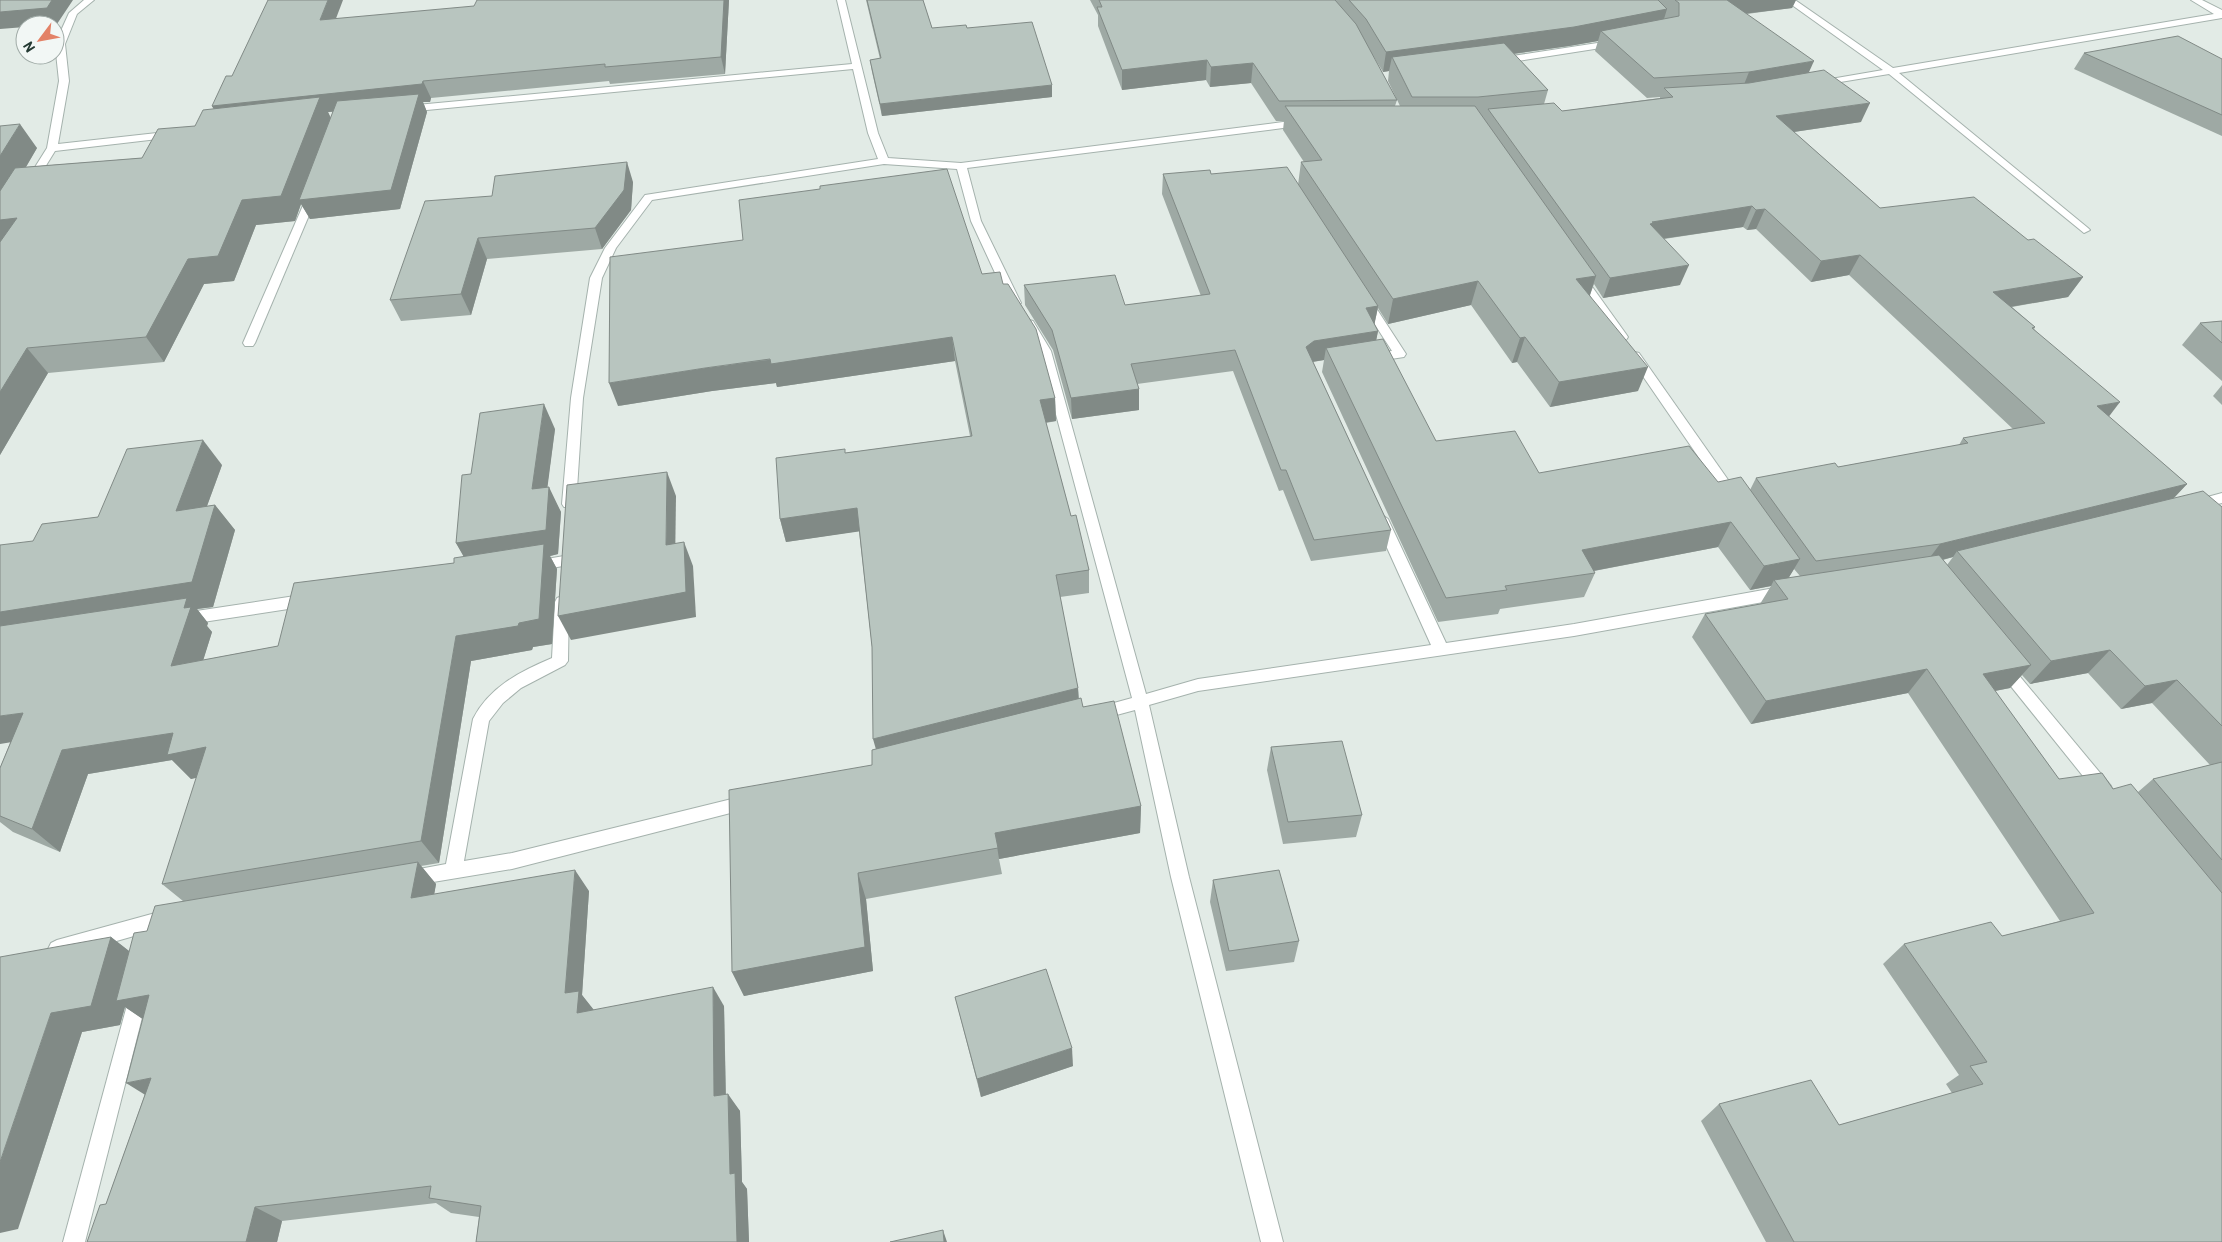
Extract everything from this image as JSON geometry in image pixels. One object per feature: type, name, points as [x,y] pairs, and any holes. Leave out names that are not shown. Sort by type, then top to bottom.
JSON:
[{"type":"street","points":[[26,190],[52,148],[64,81],[60,44],[73,13],[90,0]]},
{"type":"street","points":[[842,0],[873,133],[884,160]]},
{"type":"street","points":[[1789,0],[1891,72],[2084,230]]},
{"type":"street","points":[[2195,0],[2222,14]]},
{"type":"street","points":[[1807,86],[2222,14]]},
{"type":"street","points":[[1486,62],[1629,40]]},
{"type":"street","points":[[391,110],[857,66]]},
{"type":"street","points":[[568,513],[577,398],[596,278],[611,248],[649,196],[884,160],[961,166],[1283,125],[1313,125]]},
{"type":"street","points":[[52,148],[187,132]]},
{"type":"street","points":[[961,166],[976,221],[1022,313],[1045,350],[1141,703],[1180,877],[1272,1242]]},
{"type":"street","points":[[249,343],[305,214],[318,178]]},
{"type":"street","points":[[1570,264],[1741,508]]},
{"type":"street","points":[[1355,361],[1400,354],[1357,288]]},
{"type":"street","points":[[2174,510],[2222,498]]},
{"type":"street","points":[[1374,504],[1441,649]]},
{"type":"street","points":[[516,569],[564,561]]},
{"type":"street","points":[[1083,718],[1141,703],[1198,685],[1574,630],[1798,590],[1792,581]]},
{"type":"street","points":[[454,870],[481,719],[493,700],[518,680],[560,661],[563,589]]},
{"type":"street","points":[[165,622],[321,598]]},
{"type":"street","points":[[1994,656],[2115,802]]},
{"type":"street","points":[[395,880],[512,861],[764,798]]},
{"type":"street","points":[[37,954],[159,920],[179,917]]},
{"type":"street","points":[[152,948],[159,920]]},
{"type":"street","points":[[74,1242],[144,977]]},
{"type":"building","points":[[0,0],[52,0],[47,8],[0,12]]},
{"type":"building","points":[[268,0],[328,0],[320,20],[474,6],[477,0],[724,0],[721,57],[605,67],[605,64],[423,81],[422,84],[212,106],[226,76],[232,76]]},
{"type":"building","points":[[867,0],[923,0],[932,28],[966,25],[967,28],[1032,22],[1052,85],[880,104],[870,60],[881,58]]},
{"type":"building","points":[[1099,0],[1335,0],[1356,24],[1397,100],[1279,101],[1253,63],[1211,67],[1207,60],[1122,70],[1097,7],[1102,7]]},
{"type":"building","points":[[1349,0],[1658,0],[1667,9],[1574,27],[1386,52],[1366,19]]},
{"type":"building","points":[[1675,0],[1727,0],[1814,61],[1749,72],[1654,78],[1601,31],[1679,16],[1679,3]]},
{"type":"building","points":[[2178,36],[2222,59],[2222,115],[2084,53]]},
{"type":"building","points":[[1504,43],[1548,90],[1478,97],[1412,97],[1392,57]]},
{"type":"building","points":[[1824,70],[1870,103],[1776,116],[1880,208],[1974,197],[2028,240],[2034,239],[2083,277],[1993,292],[2035,327],[2032,328],[2120,402],[2097,406],[2187,484],[1940,544],[1816,561],[1756,478],[1835,463],[1838,467],[1968,443],[1963,438],[2045,423],[1860,255],[1821,261],[1765,209],[1756,210],[1752,206],[1652,222],[1654,223],[1650,224],[1689,265],[1610,278],[1488,109],[1554,103],[1562,111],[1673,97],[1664,88],[1749,83]]},
{"type":"building","points":[[419,94],[391,190],[299,200],[337,101]]},
{"type":"building","points":[[320,97],[281,196],[242,200],[218,256],[188,259],[146,337],[27,348],[0,392],[0,242],[17,218],[0,220],[0,191],[15,168],[142,158],[158,129],[195,126],[203,110]]},
{"type":"building","points":[[1285,106],[1475,106],[1596,276],[1576,279],[1648,367],[1559,382],[1525,337],[1520,338],[1478,281],[1393,299],[1301,162],[1322,160]]},
{"type":"building","points":[[20,124],[0,156],[0,126]]},
{"type":"building","points":[[627,162],[624,190],[595,228],[478,238],[461,294],[390,300],[425,201],[492,196],[495,176]]},
{"type":"building","points":[[1287,167],[1378,306],[1366,308],[1378,331],[1314,341],[1306,347],[1391,530],[1314,540],[1286,470],[1281,470],[1235,350],[1131,364],[1139,389],[1071,398],[1052,330],[1024,285],[1115,275],[1125,305],[1210,294],[1163,174],[1210,170],[1211,174]]},
{"type":"building","points":[[947,169],[982,274],[1000,272],[1003,284],[1008,284],[1036,329],[1055,398],[1040,400],[1071,516],[1076,515],[1089,570],[1056,575],[1078,688],[873,739],[872,647],[857,508],[780,519],[776,458],[845,449],[845,453],[972,436],[952,337],[771,364],[770,359],[609,383],[610,257],[743,240],[739,200],[820,189],[820,186]]},
{"type":"building","points":[[2222,321],[2222,343],[2200,323]]},
{"type":"building","points":[[1383,339],[1436,441],[1515,431],[1539,473],[1689,446],[1718,482],[1741,477],[1800,559],[1764,566],[1731,522],[1582,550],[1595,573],[1505,586],[1507,590],[1446,598],[1326,348]]},
{"type":"building","points":[[544,404],[532,489],[549,487],[546,530],[456,543],[462,475],[471,474],[480,413]]},
{"type":"building","points":[[203,440],[176,511],[215,505],[192,582],[0,612],[0,545],[33,541],[42,524],[98,517],[127,449]]},
{"type":"building","points":[[667,472],[666,545],[684,542],[686,592],[558,616],[567,485]]},
{"type":"building","points":[[2203,491],[2222,507],[2222,726],[2177,680],[2145,686],[2110,650],[2051,661],[1957,551]]},
{"type":"building","points":[[544,544],[539,619],[519,623],[518,626],[456,636],[421,841],[162,884],[206,747],[167,755],[173,733],[62,750],[32,829],[0,816],[0,768],[23,713],[0,716],[0,626],[187,598],[184,608],[191,607],[171,666],[278,646],[294,583],[454,563],[454,558]]},
{"type":"building","points":[[1939,555],[2031,665],[1983,674],[2059,779],[2102,773],[2113,789],[2131,784],[2222,893],[2222,1242],[1794,1242],[1719,1104],[1811,1080],[1839,1125],[1983,1084],[1970,1066],[1987,1062],[1904,944],[1991,922],[2002,936],[2094,913],[1927,669],[1766,701],[1705,614],[1788,599],[1774,580]]},
{"type":"building","points":[[1081,698],[1083,707],[1114,701],[1141,806],[995,833],[998,848],[858,873],[865,947],[732,972],[729,790],[872,765],[872,750]]},
{"type":"building","points":[[1342,741],[1362,815],[1288,822],[1271,747]]},
{"type":"building","points":[[2222,762],[2222,860],[2153,779]]},
{"type":"building","points":[[418,862],[411,898],[575,870],[565,993],[579,991],[577,1013],[713,987],[714,1096],[728,1094],[730,1174],[735,1173],[737,1242],[476,1242],[481,1206],[429,1198],[431,1186],[255,1207],[246,1242],[87,1242],[100,1205],[106,1204],[151,1078],[126,1083],[149,995],[116,1001],[134,933],[147,931],[155,906]]},
{"type":"building","points":[[1279,870],[1299,941],[1229,951],[1213,880]]},
{"type":"building","points":[[111,937],[91,1006],[51,1013],[0,1162],[0,957]]},
{"type":"building","points":[[1046,969],[1072,1048],[977,1079],[955,997]]},
{"type":"building","points":[[943,1230],[944,1242],[890,1242]]}]
